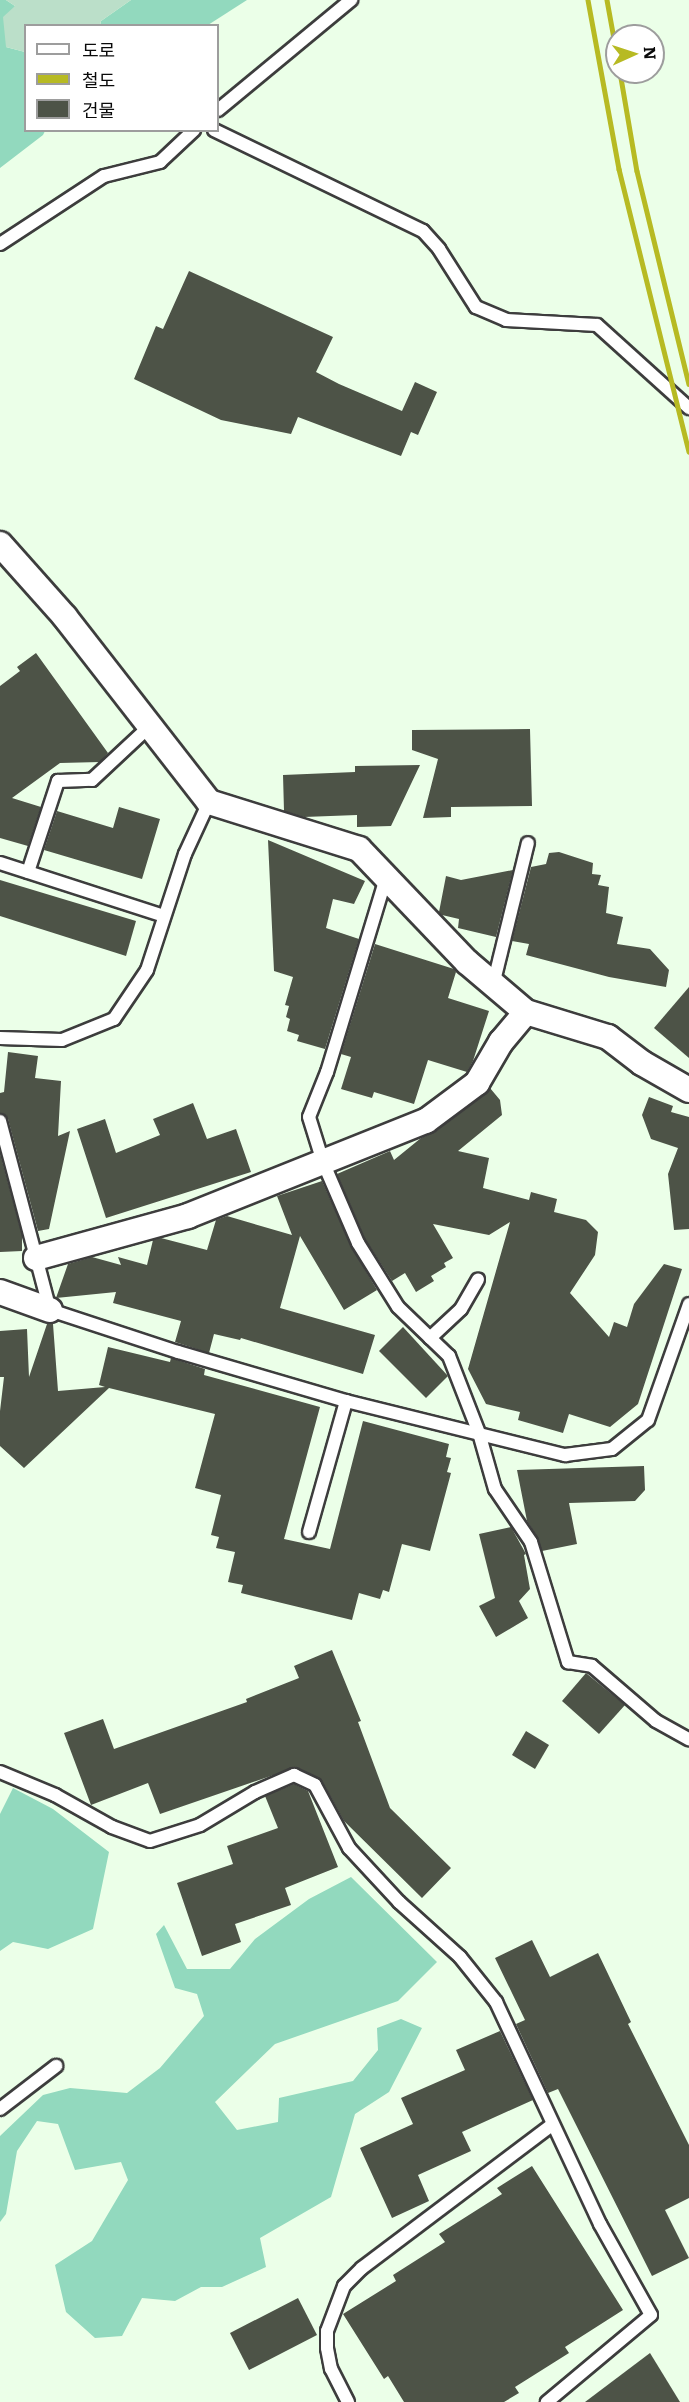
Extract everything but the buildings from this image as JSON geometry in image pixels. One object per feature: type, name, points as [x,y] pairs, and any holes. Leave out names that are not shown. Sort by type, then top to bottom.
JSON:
[{"type":"street","points":[[0,544],[65,617],[209,802],[359,849],[467,962],[526,1012],[608,1037],[642,1063],[689,1090]]},
{"type":"street","points":[[36,1258],[188,1216],[426,1121],[477,1083],[501,1042],[526,1012]]},
{"type":"street","points":[[0,1292],[50,1310]]},
{"type":"lane","points":[[219,110],[351,0]]},
{"type":"lane","points":[[0,244],[104,177],[160,162],[192,132]]},
{"type":"lane","points":[[218,132],[423,231],[439,249],[476,307],[506,320],[597,325],[689,408]]},
{"type":"lane","points":[[28,872],[58,782],[92,780],[150,726]]},
{"type":"lane","points":[[0,1038],[62,1040],[114,1019],[147,970],[185,854],[209,802]]},
{"type":"lane","points":[[493,985],[528,843]]},
{"type":"lane","points":[[0,863],[164,916]]},
{"type":"lane","points":[[386,878],[327,1072],[309,1117],[323,1162],[357,1243],[398,1307],[449,1356],[479,1433],[495,1489],[531,1542],[568,1662],[592,1666],[656,1721],[689,1739]]},
{"type":"lane","points":[[0,1121],[50,1310],[178,1352],[346,1401],[565,1455],[612,1449],[648,1420],[689,1304]]},
{"type":"lane","points":[[430,1338],[460,1309],[478,1280]]},
{"type":"lane","points":[[309,1532],[346,1401]]},
{"type":"lane","points":[[0,1772],[55,1795],[112,1827],[150,1841],[200,1825],[255,1792],[294,1775],[315,1785],[349,1848],[399,1902],[460,1957],[496,2002],[600,2224],[651,2315],[547,2402]]},
{"type":"lane","points":[[0,2109],[56,2067]]},
{"type":"lane","points":[[348,2402],[331,2370],[327,2348],[327,2331],[344,2286],[362,2268],[552,2125]]},
{"type":"green space","points":[[0,0],[6,0],[15,6],[6,47],[24,52],[24,132],[44,132],[0,168]]},
{"type":"green space","points":[[6,0],[131,0],[101,21],[100,24],[24,24],[24,52],[6,47],[3,17],[15,6]]},
{"type":"green space","points":[[131,0],[247,0],[210,24],[100,24],[101,21]]},
{"type":"green space","points":[[13,1788],[53,1809],[109,1852],[93,1929],[48,1949],[13,1942],[0,1951],[0,1814]]},
{"type":"green space","points":[[351,1877],[437,1962],[398,2001],[275,2044],[215,2102],[237,2130],[278,2122],[279,2098],[353,2081],[378,2050],[377,2028],[401,2019],[422,2028],[389,2092],[355,2114],[331,2197],[260,2238],[266,2267],[222,2287],[201,2287],[175,2301],[142,2298],[122,2336],[95,2338],[66,2312],[55,2265],[92,2241],[128,2180],[121,2162],[75,2170],[58,2124],[37,2121],[17,2151],[6,2214],[0,2222],[0,2136],[43,2095],[70,2088],[127,2093],[160,2068],[204,2016],[197,1994],[175,1988],[156,1934],[164,1925],[187,1969],[230,1969],[255,1939],[309,1899]]},
{"type":"railway","points":[[588,0],[619,169],[689,451]]},
{"type":"railway","points":[[607,0],[611,24]]},
{"type":"railway","points":[[622,84],[637,171],[689,384]]}]
